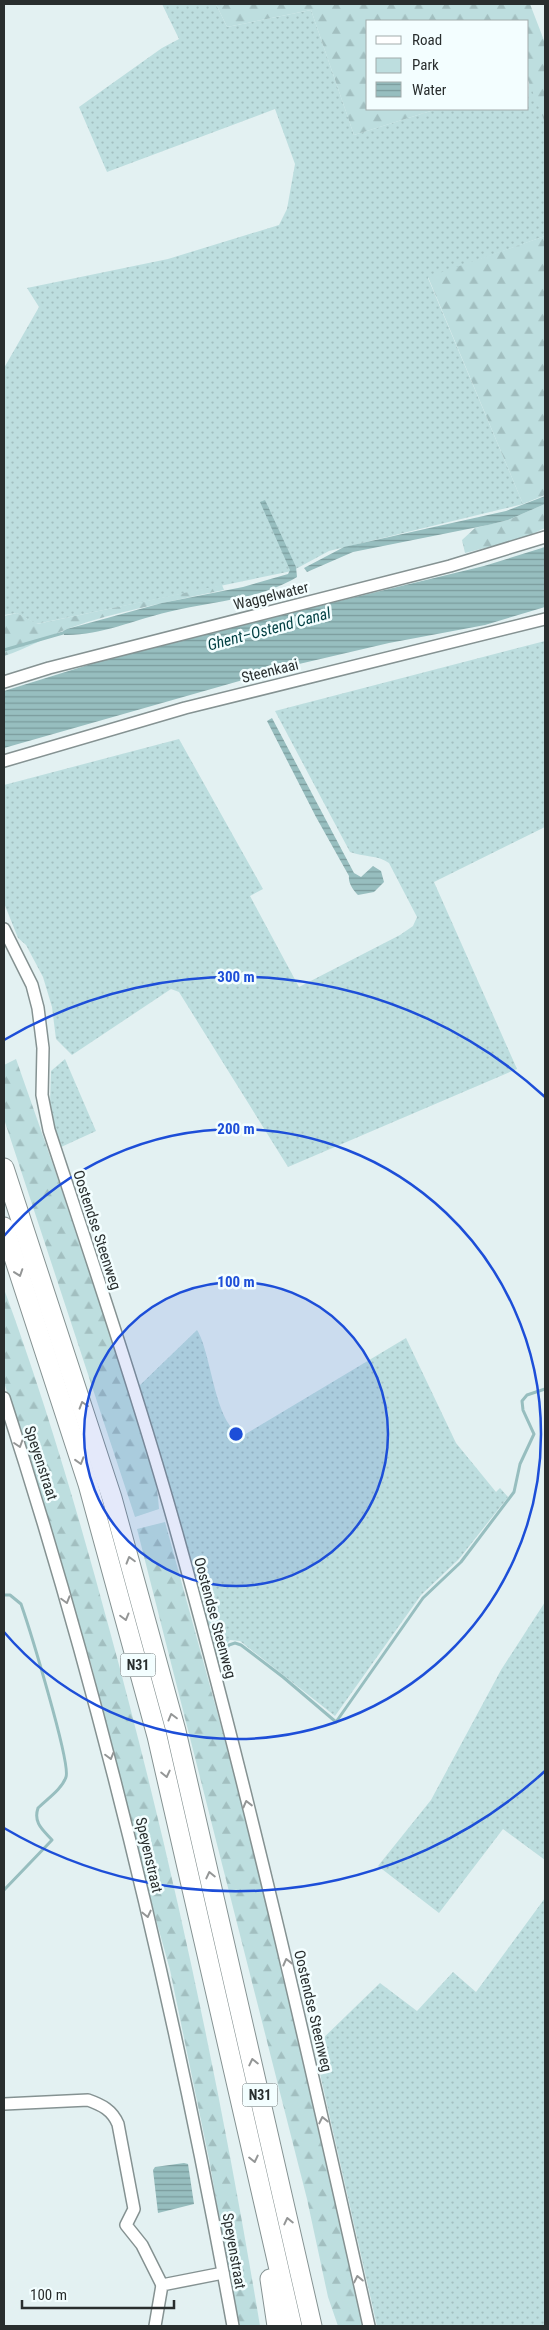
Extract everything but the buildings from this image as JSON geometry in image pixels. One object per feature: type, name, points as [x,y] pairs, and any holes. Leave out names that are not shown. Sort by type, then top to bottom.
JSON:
[{"type":"highway","name":"N31","points":[[4,1168],[112,1498],[171,1712],[312,2326]]},
{"type":"highway","name":"N31","points":[[4,1227],[88,1484],[157,1736],[292,2326]]},
{"type":"highway","points":[[269,2223],[268,2268],[277,2326]]},
{"type":"highway","points":[[299,2268],[313,2288],[325,2326]]},
{"type":"street","name":"Waggelwater","points":[[4,682],[49,668],[450,566],[545,538]]},
{"type":"street","name":"Steenkaai","points":[[4,761],[195,706],[545,619]]},
{"type":"street","name":"Oostendse Steenweg","points":[[4,929],[32,985],[38,1008],[42,1041],[42,1095],[49,1130],[152,1450],[224,1711],[301,2019],[368,2326]]},
{"type":"street","name":"Speyenstraat","points":[[4,1398],[39,1507],[110,1759],[174,2031],[203,2166],[233,2326]]},
{"type":"street","points":[[4,2104],[88,2100],[99,2104],[112,2113],[118,2124],[134,2209],[126,2225],[142,2245],[162,2285],[155,2326]]},
{"type":"street","points":[[162,2285],[223,2272]]},
{"type":"green space","points":[[162,4],[216,4],[227,27],[311,10],[354,135],[434,110],[529,110],[529,79],[545,123],[545,236],[428,278],[523,504],[329,551],[292,571],[36,624],[17,613],[4,615],[4,368],[39,307],[27,288],[168,259],[279,225],[287,209],[295,164],[275,109],[107,172],[79,107],[162,48],[179,39]]},
{"type":"green space","points":[[216,4],[530,4],[545,43],[545,123],[529,83],[529,20],[366,20],[366,110],[434,110],[354,135],[311,10],[227,27]]},
{"type":"green space","points":[[545,236],[545,495],[523,504],[428,277]]},
{"type":"green space","points":[[545,504],[545,528],[524,538],[465,553],[462,540],[475,528],[508,520]]},
{"type":"green space","points":[[222,585],[224,590],[145,607],[86,623],[59,632],[4,656],[4,616],[17,613],[37,624]]},
{"type":"green space","points":[[545,641],[545,827],[434,882],[517,1069],[288,1167],[179,992],[171,989],[72,1055],[56,1039],[52,1007],[43,977],[26,945],[18,938],[4,903],[4,785],[179,739],[263,889],[250,896],[299,987],[400,935],[413,926],[417,917],[389,863],[385,860],[350,852],[275,711]]},
{"type":"green space","points":[[16,1059],[68,1208],[143,1432],[154,1471],[159,1509],[135,1517],[4,1119],[4,1065]]},
{"type":"green space","points":[[65,1059],[96,1131],[59,1148],[50,1103],[51,1071]]},
{"type":"green space","points":[[4,1289],[47,1415],[73,1499],[154,1801],[212,2063],[260,2326],[238,2326],[209,2159],[170,1970],[129,1822],[92,1667],[4,1382]]},
{"type":"green space","points":[[197,1330],[207,1356],[220,1406],[234,1430],[244,1435],[406,1338],[456,1443],[496,1492],[500,1488],[508,1497],[459,1559],[421,1595],[335,1716],[240,1641],[230,1640],[215,1658],[137,1388]]},
{"type":"green space","points":[[165,1522],[258,1861],[365,2326],[338,2326],[328,2297],[307,2199],[137,1529]]},
{"type":"green space","points":[[545,1602],[545,1860],[503,1829],[439,1913],[378,1866],[431,1800],[501,1670]]},
{"type":"green space","points":[[545,1898],[545,2326],[377,2326],[314,2047],[380,1983],[417,2011],[453,1972],[476,1992]]},
{"type":"water","points":[[545,496],[545,504],[508,520],[353,552],[307,572],[304,568],[344,547],[506,511]]},
{"type":"water","points":[[265,500],[296,567],[297,577],[267,591],[251,595],[184,608],[90,633],[64,635],[63,631],[67,629],[162,603],[243,587],[288,574],[290,570],[260,502]]},
{"type":"water","name":"Ghent–Ostend Canal","points":[[545,547],[545,607],[485,625],[389,643],[299,664],[4,748],[4,691],[104,660],[219,630],[484,566]]},
{"type":"water","points":[[272,718],[354,873],[361,877],[373,866],[381,871],[384,882],[374,892],[358,895],[351,886],[349,876],[316,817],[267,721]]},
{"type":"water","points":[[188,2164],[194,2204],[158,2213],[153,2170],[155,2167]]},
{"type":"waterway","points":[[4,650],[63,633]]},
{"type":"waterway","points":[[216,1662],[229,1645],[235,1643],[241,1645],[283,1677],[336,1722],[423,1598],[461,1562],[514,1492],[520,1464],[534,1434],[523,1410],[522,1401],[527,1395],[545,1389]]},
{"type":"waterway","points":[[4,1595],[10,1595],[21,1604],[56,1722],[66,1766],[64,1781],[58,1790],[38,1808],[37,1813],[40,1826],[52,1840],[4,1890]]}]
